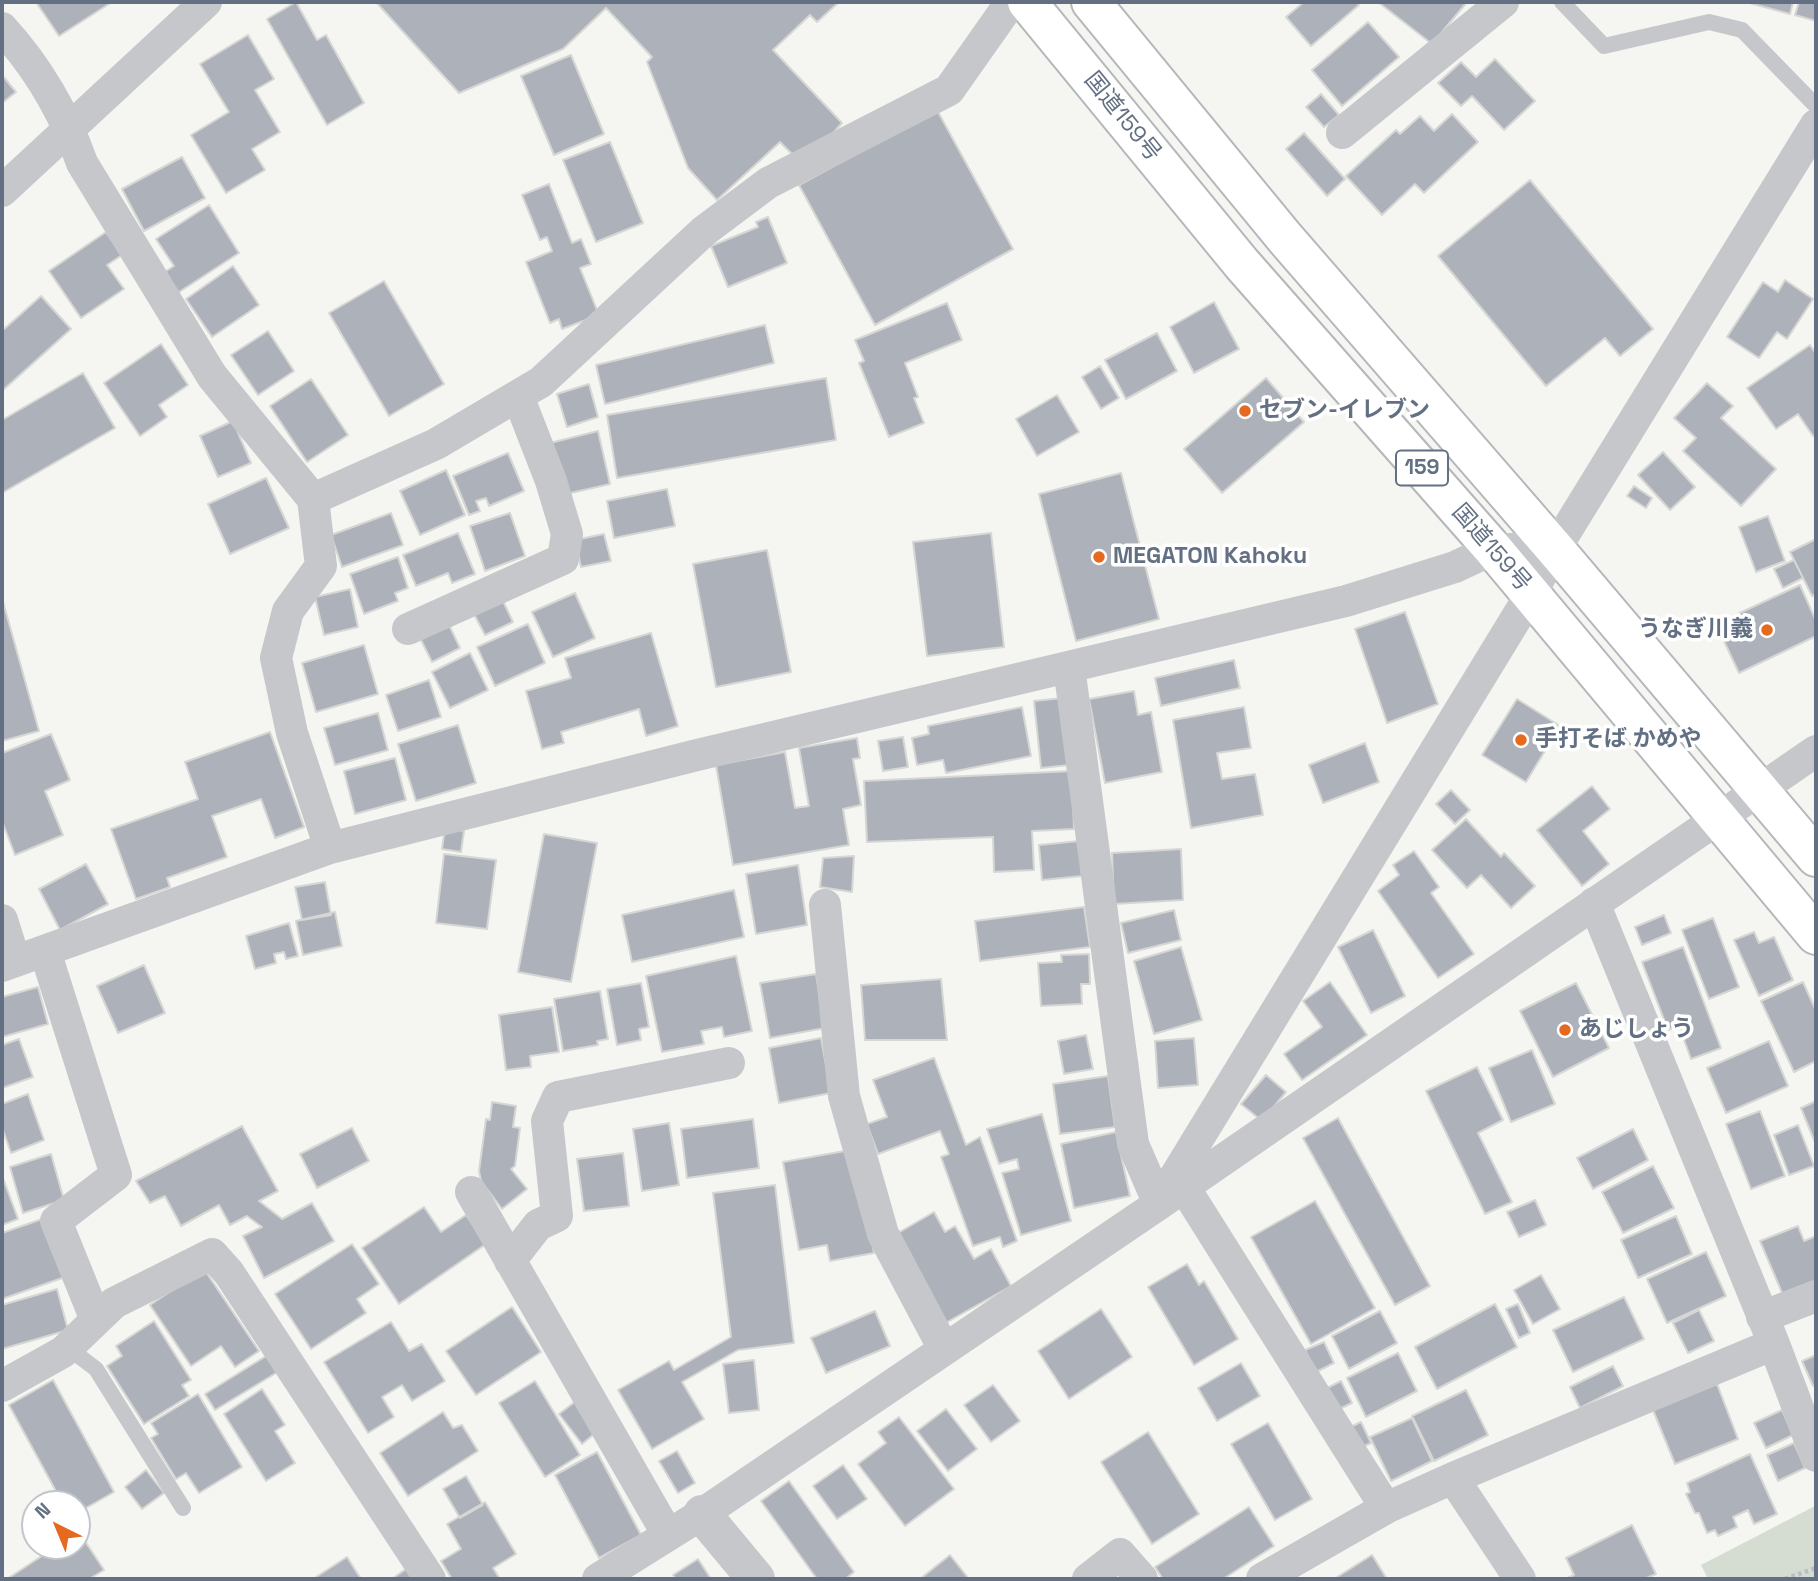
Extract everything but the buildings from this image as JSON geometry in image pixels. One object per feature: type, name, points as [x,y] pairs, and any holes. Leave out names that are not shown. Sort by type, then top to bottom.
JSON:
[{"type":"highway","name":"国道159号","points":[[1027,2],[1242,264],[1493,549],[1816,935]]},
{"type":"highway","name":"国道159号","points":[[1091,2],[1285,238],[1555,549],[1816,857]]},
{"type":"street","points":[[2,191],[206,2]]},
{"type":"street","points":[[313,499],[436,444],[541,382],[704,232],[768,183],[949,90],[1010,2]]},
{"type":"street","points":[[1342,133],[1503,2]]},
{"type":"street","points":[[2,28],[21,48],[69,128],[82,163],[212,376],[313,499],[321,566],[288,611],[276,658],[292,733],[330,848]]},
{"type":"street","points":[[1171,1195],[1531,594],[1555,549],[1816,125]]},
{"type":"street","points":[[408,629],[563,559],[567,534],[551,481],[518,396]]},
{"type":"street","points":[[2,920],[9,963],[330,848],[706,752],[1346,601],[1455,567],[1493,549],[1555,549]]},
{"type":"street","points":[[1069,667],[1133,1144],[1386,1508]]},
{"type":"street","points":[[598,1579],[702,1514],[1816,751]]},
{"type":"street","points":[[1594,903],[1816,1456]]},
{"type":"street","points":[[825,905],[844,1096],[883,1234],[944,1349]]},
{"type":"street","points":[[45,951],[116,1175],[57,1221],[96,1320]]},
{"type":"street","points":[[510,1261],[538,1225],[557,1216],[547,1121],[558,1097],[729,1063]]},
{"type":"street","points":[[471,1192],[668,1535]]},
{"type":"street","points":[[2,1386],[67,1348],[114,1303],[212,1254],[229,1273],[430,1579]]},
{"type":"street","points":[[1262,1579],[1386,1508],[1768,1331],[1816,1296]]},
{"type":"street","points":[[1453,1478],[1520,1579]]},
{"type":"street","points":[[702,1514],[756,1579]]},
{"type":"street","points":[[1088,1579],[1120,1554],[1142,1579]]},
{"type":"lane","points":[[1562,2],[1604,46],[1709,22],[1742,30],[1816,106]]},
{"type":"lane","points":[[67,1348],[96,1369],[183,1508]]},
{"type":"path","points":[[1785,1579],[1816,1568]]},
{"type":"shaded area","points":[[1815,1506],[1816,1579],[1708,1579],[1701,1565]]},
{"type":"place","name":"セブン-イレブン","points":[[1245,411]]},
{"type":"place","name":"MEGATON Kahoku","points":[[1099,557]]},
{"type":"place","name":"うなぎ川義","points":[[1767,630]]},
{"type":"place","name":"手打そば かめや","points":[[1521,740]]},
{"type":"place","name":"あじしょう","points":[[1565,1030]]}]
